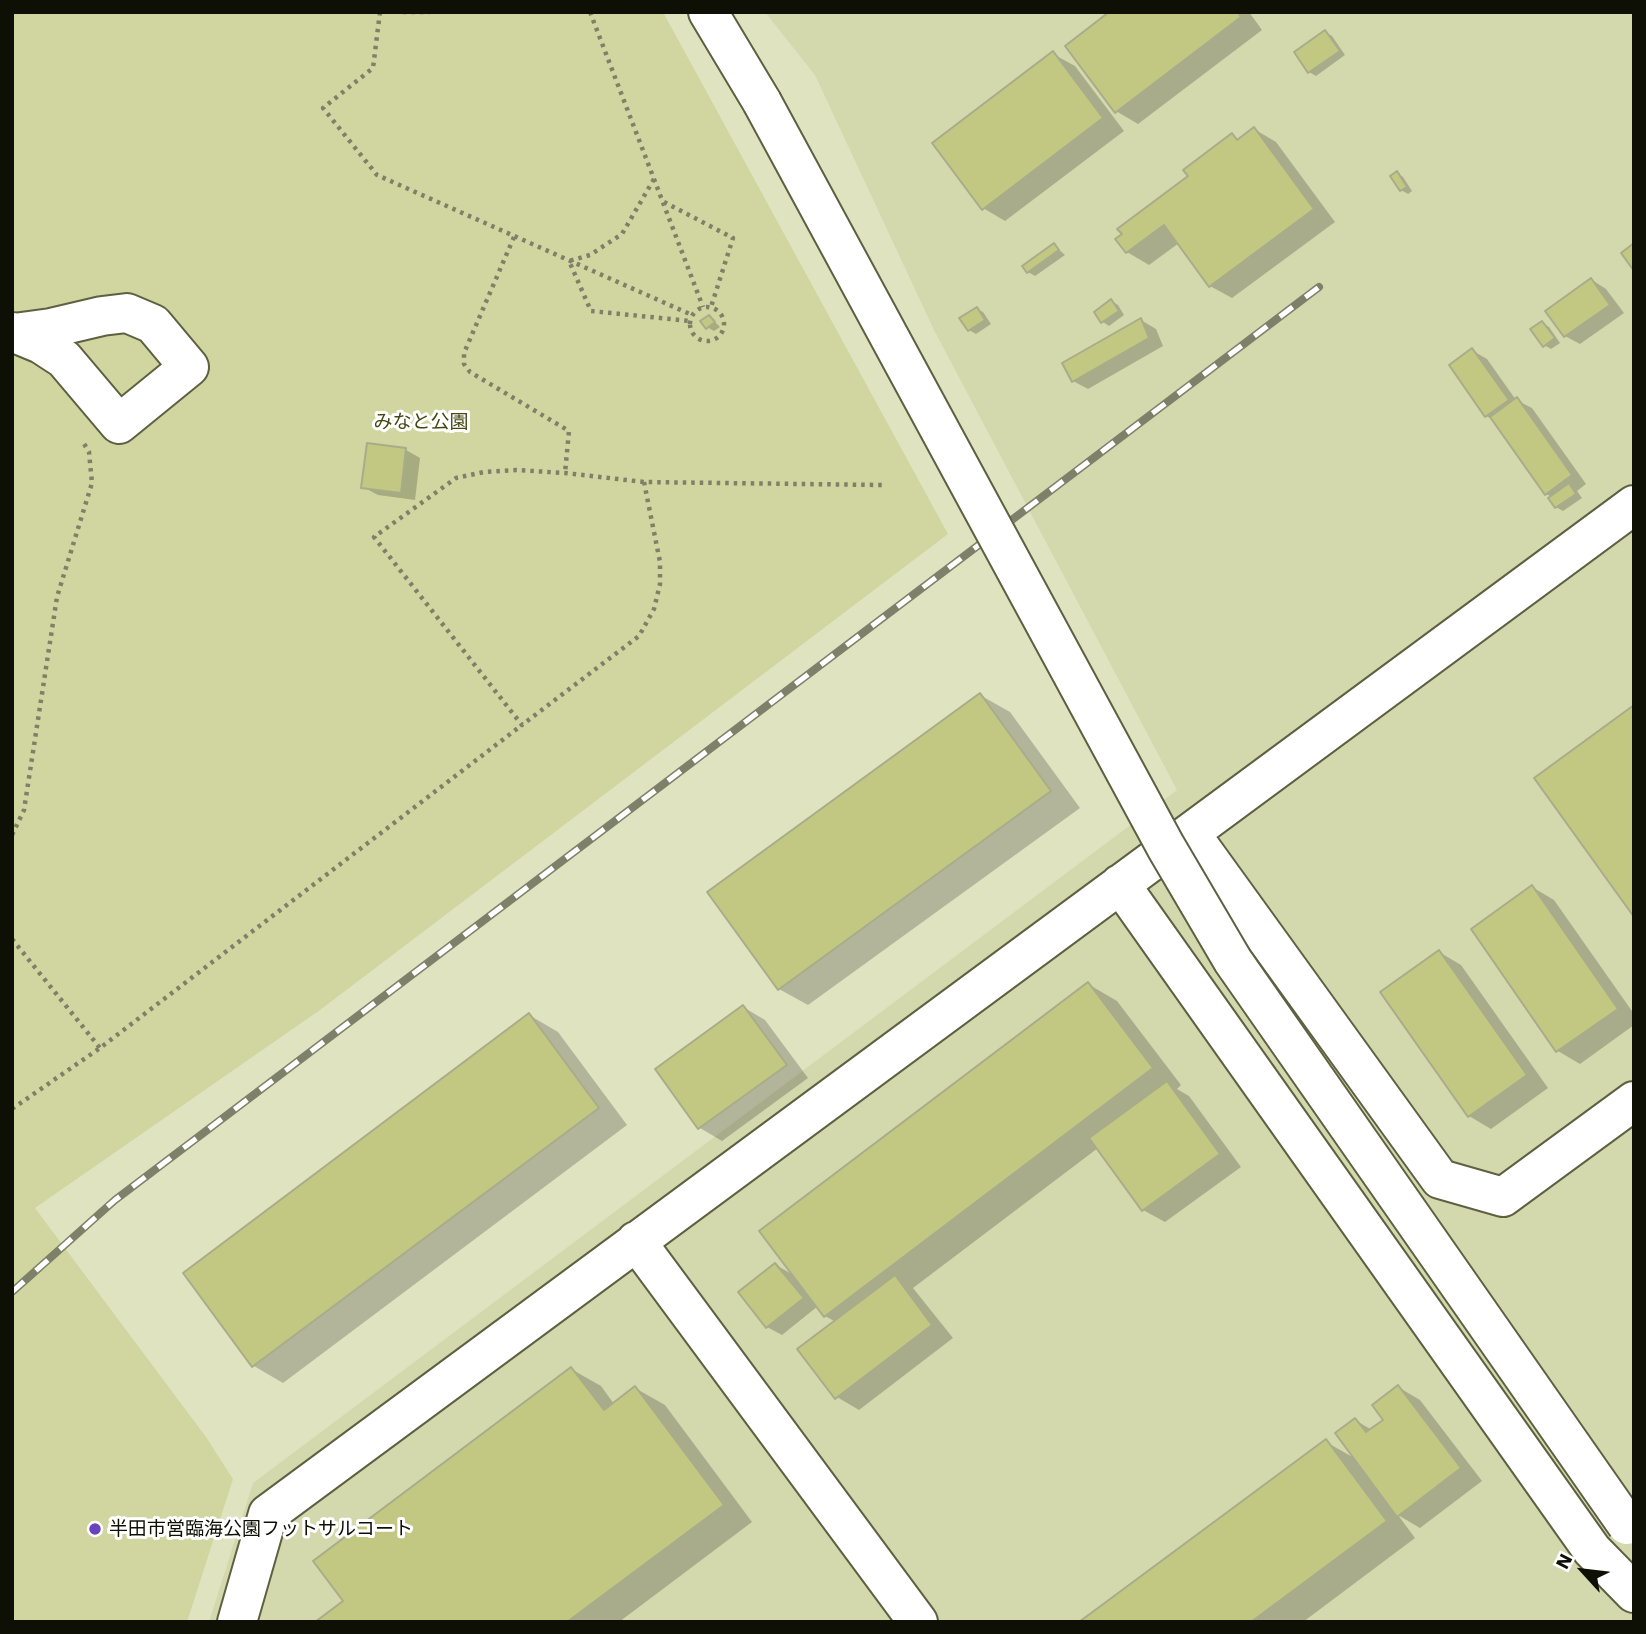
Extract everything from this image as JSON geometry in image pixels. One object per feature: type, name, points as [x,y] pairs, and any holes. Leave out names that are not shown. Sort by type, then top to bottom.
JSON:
[{"type":"street","points":[[708,12],[762,102],[1166,847],[1233,961],[1630,1531]]},
{"type":"street","points":[[127,313],[153,324],[189,367],[119,424],[64,359],[41,344],[13,333],[127,313]]},
{"type":"street","points":[[83,379],[73,356],[81,332],[102,316]]},
{"type":"street","points":[[237,1622],[268,1514],[1634,505]]},
{"type":"street","points":[[1189,833],[1440,1179],[1503,1197],[1634,1101]]},
{"type":"street","points":[[1120,884],[1592,1550],[1634,1593]]},
{"type":"street","points":[[636,1241],[918,1622]]},
{"type":"path","points":[[380,12],[373,68],[323,108],[377,175],[692,315]]},
{"type":"path","points":[[403,12],[430,12]]},
{"type":"path","points":[[590,12],[703,307]]},
{"type":"path","points":[[569,261],[590,255],[622,234],[654,178]]},
{"type":"path","points":[[663,201],[733,237],[711,307]]},
{"type":"path","points":[[514,237],[464,354],[464,364],[470,372],[569,431],[565,473]]},
{"type":"path","points":[[569,261],[591,312],[690,321]]},
{"type":"path","points":[[703,307],[720,311],[724,319],[720,336],[712,341],[703,341],[695,336],[690,321],[692,315],[703,307]]},
{"type":"path","points":[[12,835],[24,810],[58,597],[92,483],[89,452],[76,431]]},
{"type":"path","points":[[522,725],[374,537],[456,478],[484,472],[516,470],[644,482],[881,485]]},
{"type":"path","points":[[12,1109],[100,1048],[639,636],[654,609],[660,584],[660,562],[644,482]]},
{"type":"path","points":[[12,939],[100,1048]]},
{"type":"shaded area","points":[[765,12],[1634,12],[1634,1622],[209,1622],[253,1483],[1177,790],[934,330],[815,75]]},
{"type":"green space","name":"みなと公園","points":[[12,12],[663,12],[948,534],[320,1010],[35,1208],[206,1437],[233,1479],[187,1622],[12,1622]]},
{"type":"building","points":[[1109,12],[1238,12],[1241,17],[1115,113],[1065,46]]},
{"type":"building","points":[[1325,30],[1340,51],[1308,73],[1294,52]]},
{"type":"building","points":[[1053,51],[1103,118],[982,210],[932,143]]},
{"type":"building","points":[[1254,127],[1314,209],[1209,287],[1164,225],[1126,253],[1115,239],[1122,234],[1117,229],[1188,176],[1183,170],[1232,133],[1237,140]]},
{"type":"building","points":[[1397,171],[1407,187],[1400,191],[1390,176]]},
{"type":"building","points":[[1054,243],[1059,250],[1027,273],[1022,266]]},
{"type":"building","points":[[1634,243],[1634,271],[1621,253]]},
{"type":"building","points":[[1591,278],[1610,305],[1564,337],[1545,311]]},
{"type":"building","points":[[1111,299],[1119,311],[1101,323],[1094,312]]},
{"type":"building","points":[[977,307],[985,320],[968,331],[959,318]]},
{"type":"building","points":[[709,315],[715,322],[706,329],[700,321]]},
{"type":"building","points":[[1141,318],[1149,338],[1072,382],[1062,363]]},
{"type":"building","points":[[1542,321],[1555,338],[1543,347],[1530,329]]},
{"type":"building","points":[[1472,348],[1509,400],[1485,417],[1449,365]]},
{"type":"building","points":[[1517,397],[1572,475],[1545,495],[1490,417]]},
{"type":"building","points":[[367,443],[406,448],[401,493],[361,488]]},
{"type":"building","points":[[1569,483],[1576,494],[1555,508],[1548,498]]},
{"type":"building","points":[[980,693],[1051,791],[778,990],[707,892]]},
{"type":"building","points":[[1634,705],[1634,917],[1534,778]]},
{"type":"building","points":[[1532,885],[1618,1009],[1556,1052],[1471,929]]},
{"type":"building","points":[[1439,950],[1527,1075],[1468,1117],[1380,992]]},
{"type":"building","points":[[1088,982],[1153,1068],[824,1317],[759,1231]]},
{"type":"building","points":[[743,1005],[787,1065],[698,1129],[655,1069]]},
{"type":"building","points":[[529,1013],[599,1108],[252,1367],[183,1273]]},
{"type":"building","points":[[1167,1081],[1220,1154],[1142,1211],[1089,1138]]},
{"type":"building","points":[[775,1263],[804,1298],[766,1328],[738,1292]]},
{"type":"building","points":[[895,1275],[932,1325],[835,1399],[797,1349]]},
{"type":"building","points":[[571,1367],[604,1410],[635,1386],[724,1505],[567,1622],[315,1622],[343,1601],[313,1561]]},
{"type":"building","points":[[1398,1385],[1461,1468],[1397,1517],[1335,1433],[1355,1418],[1366,1432],[1383,1420],[1372,1405]]},
{"type":"building","points":[[1326,1439],[1387,1521],[1251,1622],[1079,1622]]},
{"type":"railway","points":[[12,1292],[115,1200],[1319,287]]},
{"type":"place","name":"半田市営臨海公園フットサルコート","points":[[95,1529]]}]
